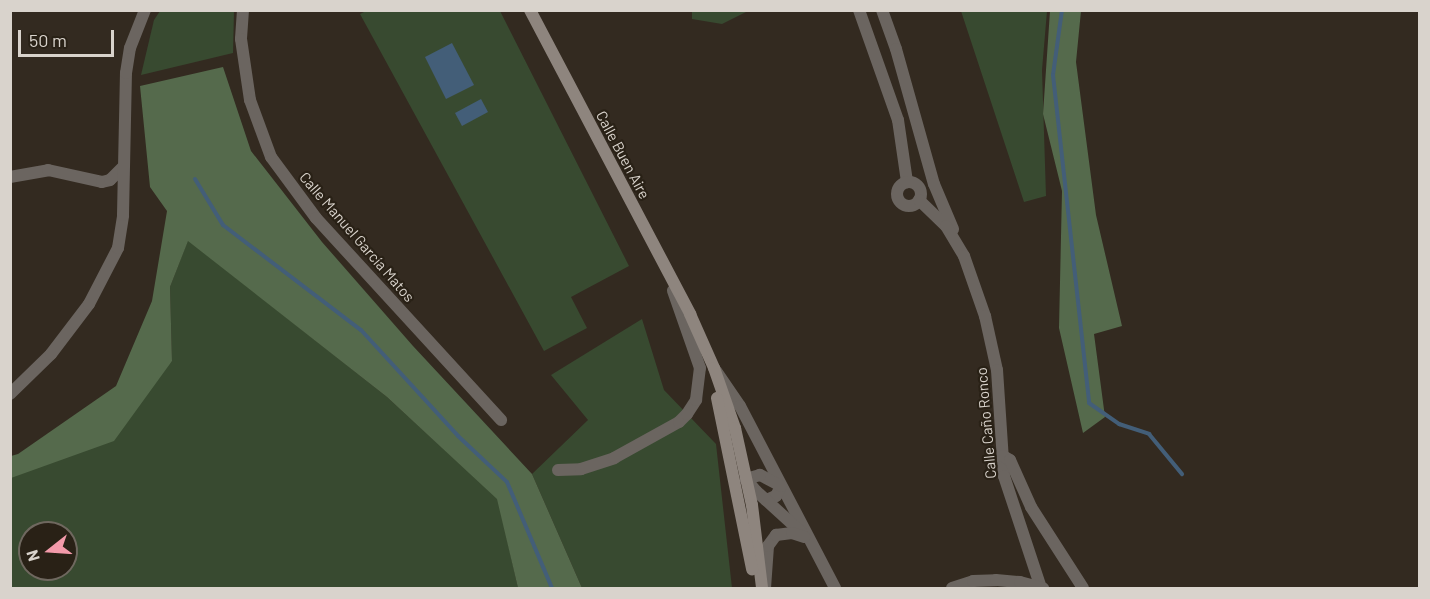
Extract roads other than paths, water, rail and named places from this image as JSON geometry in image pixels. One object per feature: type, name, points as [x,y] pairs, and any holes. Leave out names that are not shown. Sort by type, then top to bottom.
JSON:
[{"type":"main road","name":"Calle Buen Aire","points":[[530,10],[690,314]]},
{"type":"main road","points":[[690,314],[714,368],[735,428],[752,506],[764,588]]},
{"type":"main road","points":[[690,314],[720,405],[755,588]]},
{"type":"street","points":[[10,394],[51,354],[89,304],[118,248],[123,215],[122,168],[127,65],[132,41],[145,10]]},
{"type":"street","name":"Calle Manuel García Matos","points":[[243,10],[241,39],[248,90],[258,127],[271,157],[316,218],[501,420]]},
{"type":"street","points":[[859,10],[898,120],[907,182]]},
{"type":"street","name":"Calle Caño Ronco","points":[[882,10],[896,49],[934,183],[964,256],[992,341],[1001,413],[1002,456],[1010,496],[1042,588]]},
{"type":"street","points":[[10,177],[48,170],[102,182],[110,180],[122,168]]},
{"type":"street","points":[[907,182],[918,185],[921,195],[919,201],[909,206],[899,200],[898,189],[907,182]]},
{"type":"street","name":"Calle Caño Ronco","points":[[919,201],[946,226],[964,256]]},
{"type":"street","points":[[558,470],[580,469],[614,458],[679,422],[696,400],[700,381],[697,356],[662,261]]},
{"type":"street","points":[[714,368],[740,406],[835,588]]},
{"type":"street","points":[[1002,456],[1010,460],[1028,502],[1083,588]]},
{"type":"street","points":[[781,486],[760,475],[746,479],[808,539]]},
{"type":"street","points":[[766,500],[776,496],[781,486]]},
{"type":"street","points":[[764,588],[768,546],[776,535],[792,533],[808,539]]},
{"type":"street","points":[[952,588],[973,582],[996,580],[1020,582],[1042,588]]},
{"type":"water","points":[[452,43],[474,85],[446,99],[425,57]]},
{"type":"water","points":[[481,99],[488,112],[462,126],[455,113]]},
{"type":"waterway","points":[[1062,10],[1053,75],[1089,403],[1119,424],[1149,434],[1182,474]]},
{"type":"waterway","points":[[195,179],[223,225],[361,330],[458,436],[507,482],[552,588]]}]
